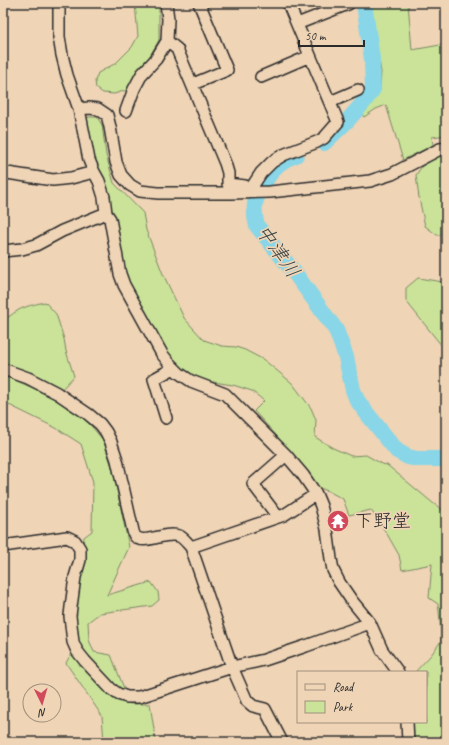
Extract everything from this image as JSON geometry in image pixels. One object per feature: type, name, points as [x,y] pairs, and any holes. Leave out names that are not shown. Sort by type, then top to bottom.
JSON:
[{"type":"street","points":[[59,3],[59,37],[62,55],[79,109],[89,160],[99,181],[106,212],[110,219],[120,274],[124,285],[162,354],[170,364],[191,381],[225,394],[303,475],[316,494],[321,506],[325,520],[333,570],[352,601],[370,623],[382,650],[398,671]]},
{"type":"street","points":[[126,111],[134,88],[142,74],[156,59],[167,41],[167,3]]},
{"type":"street","points":[[193,84],[227,70],[199,3]]},
{"type":"street","points":[[250,193],[261,173],[272,162],[283,155],[324,138],[338,122],[288,3]]},
{"type":"street","points":[[297,24],[348,3]]},
{"type":"street","points":[[167,41],[177,49],[193,84],[225,163],[228,173],[228,184],[245,186],[250,193]]},
{"type":"street","points":[[261,77],[310,56]]},
{"type":"street","points":[[330,102],[358,90]]},
{"type":"street","points":[[79,109],[98,109],[107,115],[116,162],[121,175],[130,185],[140,191],[158,193],[270,192],[370,181],[392,174],[440,149],[446,148]]},
{"type":"street","points":[[3,174],[7,173],[53,180],[71,178],[94,172]]},
{"type":"street","points":[[3,251],[22,249],[36,245],[62,231],[106,212]]},
{"type":"street","points":[[166,418],[154,379],[174,368]]},
{"type":"street","points":[[3,369],[28,378],[57,393],[88,414],[100,424],[106,432],[117,460],[132,532],[135,537],[140,540],[146,540],[164,535],[178,536],[191,547],[232,667],[247,701],[253,706],[265,709],[282,742]]},
{"type":"street","points":[[278,517],[253,484],[286,456]]},
{"type":"street","points":[[191,547],[284,515],[316,494]]},
{"type":"street","points":[[3,546],[67,537],[75,541],[80,549],[80,560],[75,577],[70,616],[73,642],[76,651],[111,689],[118,694],[127,697],[139,697],[232,667],[264,660],[370,623]]},
{"type":"street","points":[[407,723],[408,742]]},
{"type":"green space","points":[[135,3],[159,3],[159,40],[127,90],[114,94],[103,93],[96,88],[95,81],[98,73],[116,63],[132,47],[138,36]]},
{"type":"green space","points":[[370,3],[408,3],[412,50],[446,44],[446,135],[432,137],[433,145],[403,160],[386,105],[376,109],[364,117],[360,112],[380,90],[381,72]]},
{"type":"green space","points":[[88,117],[97,117],[102,125],[106,155],[114,183],[143,213],[146,230],[163,274],[184,318],[204,340],[222,346],[236,347],[245,350],[264,360],[292,383],[311,408],[316,420],[315,437],[333,448],[351,456],[366,455],[382,464],[387,465],[434,504],[446,512],[446,742],[413,742],[413,723],[427,723],[427,671],[416,671],[431,655],[441,641],[438,604],[429,598],[432,564],[402,570],[399,555],[371,510],[349,515],[343,499],[317,487],[276,435],[254,411],[264,401],[252,391],[233,385],[207,381],[186,373],[169,357],[126,279],[108,194],[89,142],[86,121]]},
{"type":"green space","points":[[446,154],[446,235],[437,235],[425,226],[416,175],[422,166]]},
{"type":"green space","points":[[418,278],[443,282],[446,280],[446,351],[406,301],[406,288]]},
{"type":"green space","points":[[45,302],[56,314],[74,376],[61,390],[37,376],[3,365],[3,320],[23,308]]},
{"type":"green space","points":[[3,375],[56,398],[87,421],[103,440],[112,467],[129,547],[107,595],[151,582],[158,592],[159,600],[152,606],[100,613],[88,622],[89,640],[94,652],[111,655],[130,704],[150,704],[156,742],[104,742],[102,716],[66,663],[77,643],[73,617],[84,537],[92,531],[93,482],[81,444],[56,428],[3,402]]},
{"type":"waterway","name":"中津川","points":[[324,143],[347,121],[373,89],[372,59],[364,3]]},
{"type":"waterway","name":"中津川","points":[[296,155],[275,167],[261,188],[255,204],[257,226],[294,272],[336,330],[346,357],[353,390],[357,400],[397,451],[408,457],[417,459],[446,460]]},
{"type":"place","name":"下野堂","points":[[338,521]]}]
